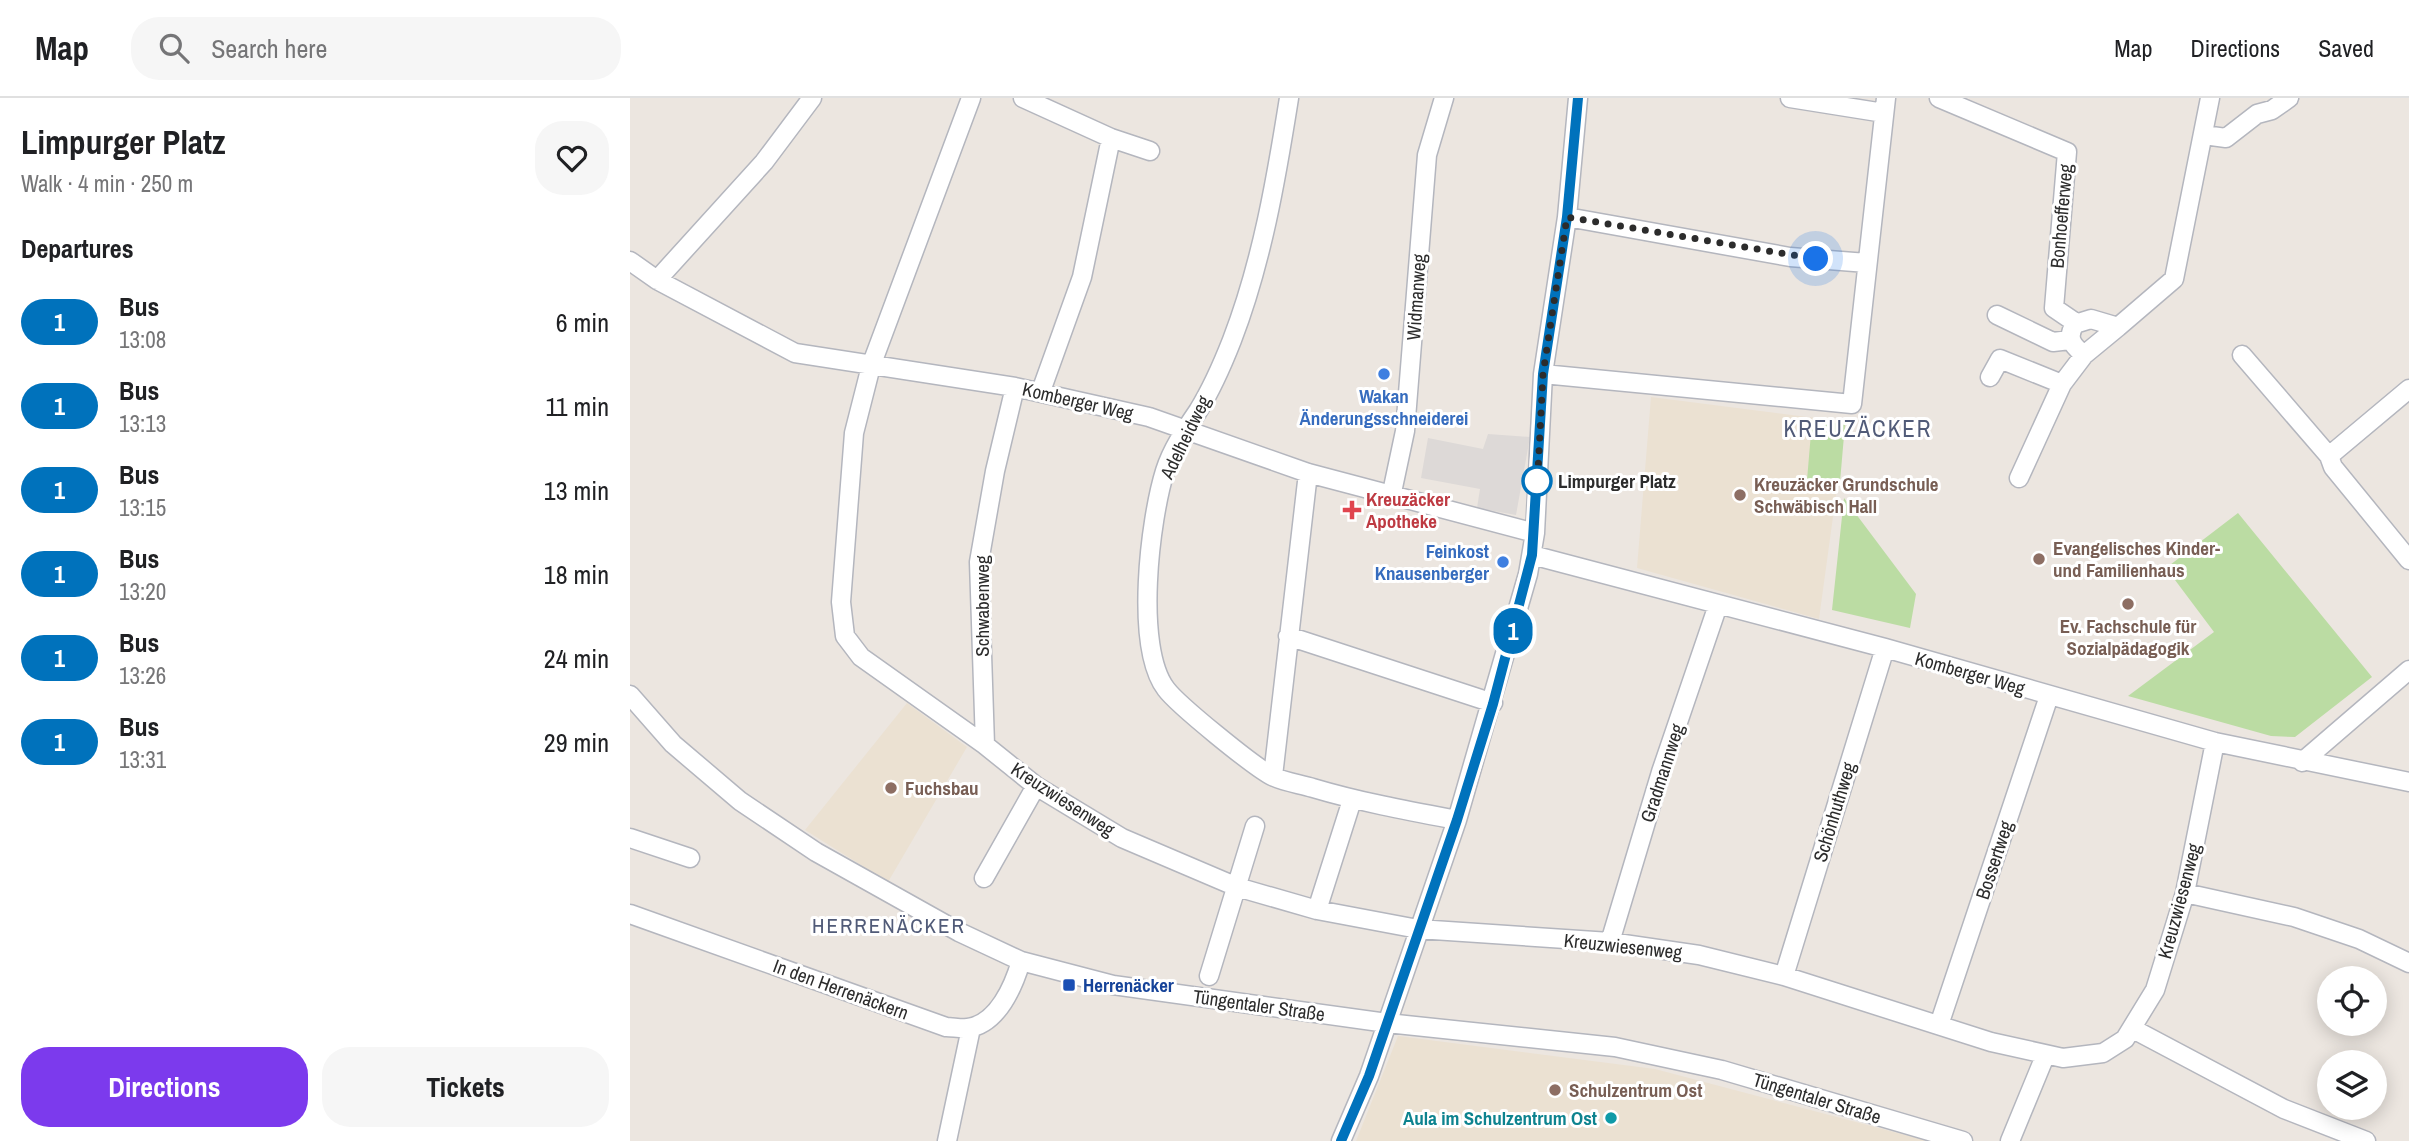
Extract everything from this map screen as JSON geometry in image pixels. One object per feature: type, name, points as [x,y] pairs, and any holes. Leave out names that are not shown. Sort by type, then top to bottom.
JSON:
[{"type":"street","points":[[657,280],[764,162],[812,98]]},
{"type":"street","points":[[871,366],[971,98]]},
{"type":"street","points":[[1023,98],[1111,138],[1150,150]]},
{"type":"street","name":"Adelheidweg","points":[[1273,776],[1165,689],[1155,668],[1150,643],[1148,604],[1154,516],[1165,469],[1184,431],[1199,409],[1231,341],[1255,271],[1276,185],[1289,98]]},
{"type":"street","name":"Widmanweg","points":[[1391,497],[1405,431],[1427,155],[1444,98]]},
{"type":"street","points":[[1341,1141],[1387,1023],[1457,820],[1493,704],[1532,555],[1543,374],[1567,217],[1578,98]]},
{"type":"street","points":[[1543,374],[1852,404],[1885,105],[1790,98]]},
{"type":"street","name":"Bonhoefferweg","points":[[1939,98],[2067,152],[2054,308],[2076,323]]},
{"type":"street","points":[[2019,478],[2062,384],[2084,355],[2174,279],[2210,98]]},
{"type":"street","points":[[2204,135],[2226,138],[2257,114],[2272,110],[2289,98]]},
{"type":"street","points":[[1041,391],[1082,277],[1111,138]]},
{"type":"street","points":[[1567,217],[1790,257],[1867,263]]},
{"type":"street","name":"Komberger Weg","points":[[630,261],[657,280],[795,353],[1041,391],[1149,417],[1308,473],[1535,533]]},
{"type":"street","points":[[1997,315],[2053,342],[2070,340]]},
{"type":"street","points":[[2084,355],[2070,340],[2070,332],[2076,323],[2091,319],[2118,327]]},
{"type":"street","points":[[2242,355],[2329,456],[2333,467],[2409,560]]},
{"type":"street","points":[[1990,377],[2000,359],[2062,384]]},
{"type":"street","name":"Kreuzwiesenweg","points":[[871,366],[854,433],[841,602],[845,636],[861,657],[985,745],[1036,786],[1122,838],[1237,887],[1317,910],[1418,929],[1610,942],[1699,955],[1784,976],[2045,1056],[2063,1058],[2103,1054],[2125,1039],[2155,990],[2185,893],[2215,742]]},
{"type":"street","name":"Schwabenweg","points":[[985,745],[979,562],[995,471],[1016,387]]},
{"type":"street","points":[[2329,456],[2409,389]]},
{"type":"street","points":[[1308,473],[1273,776],[1352,800],[1457,820]]},
{"type":"street","name":"Komberger Weg","points":[[1532,555],[1885,648],[2215,742],[2409,782]]},
{"type":"street","name":"Gradmannweg","points":[[1610,942],[1661,772],[1718,605]]},
{"type":"street","points":[[1288,636],[1493,704]]},
{"type":"street","name":"Schönhuthweg","points":[[1784,976],[1885,648]]},
{"type":"street","points":[[2302,762],[2409,670]]},
{"type":"street","name":"Tüngentaler Straße","points":[[630,695],[673,744],[740,801],[816,852],[960,932],[1021,961],[1113,985],[1387,1023],[1512,1034],[1615,1047],[1722,1070],[1963,1141]]},
{"type":"street","name":"Bossertweg","points":[[1938,1025],[2049,696]]},
{"type":"street","points":[[984,878],[1036,786]]},
{"type":"street","points":[[1317,910],[1352,800]]},
{"type":"street","points":[[1209,976],[1255,826]]},
{"type":"street","points":[[630,838],[690,858]]},
{"type":"street","points":[[2185,893],[2294,916],[2359,939],[2409,963]]},
{"type":"street","name":"In den Herrenäckern","points":[[630,914],[946,1027],[971,1028]]},
{"type":"street","points":[[947,1141],[971,1028],[995,1013],[1013,985],[1021,961]]},
{"type":"street","points":[[2133,1029],[2284,1109],[2366,1141]]},
{"type":"street","points":[[2010,1141],[2045,1056]]},
{"type":"shaded area","name":"Kreuzäcker Grundschule Schwäbisch Hall","points":[[1651,397],[1846,422],[1819,619],[1637,568]]},
{"type":"shaded area","name":"Limpurger Platz","points":[[1488,434],[1530,437],[1516,515],[1477,508],[1480,489],[1421,478],[1428,438],[1483,449]]},
{"type":"shaded area","name":"Fuchsbau","points":[[907,703],[967,747],[888,882],[805,830]]},
{"type":"shaded area","name":"Schulzentrum Ost","points":[[1398,1036],[1655,1069],[1928,1141],[1356,1141]]},
{"type":"green space","points":[[1812,421],[1845,424],[1840,482],[1807,480]]},
{"type":"green space","points":[[1844,498],[1916,594],[1910,628],[1832,610]]},
{"type":"green space","points":[[2238,513],[2372,677],[2295,737],[2271,736],[2128,696],[2214,632],[2166,568]]},
{"type":"bus line","name":"1","points":[[1341,1141],[1369,1076],[1457,820],[1493,704],[1528,574],[1535,533],[1543,374],[1567,217],[1578,98]]},
{"type":"place","name":"Wakan Änderungsschneiderei","points":[[1384,374]]},
{"type":"place","name":"Limpurger Platz","points":[[1537,481]]},
{"type":"place","name":"Kreuzäcker Grundschule Schwäbisch Hall","points":[[1740,495]]},
{"type":"place","name":"Kreuzäcker Apotheke","points":[[1352,510]]},
{"type":"place","name":"Evangelisches Kinder- und Familienhaus","points":[[2039,559]]},
{"type":"place","name":"Feinkost Knausenberger","points":[[1503,562]]},
{"type":"place","name":"Ev. Fachschule für Sozialpädagogik","points":[[2128,604]]},
{"type":"place","name":"Fuchsbau","points":[[891,788]]},
{"type":"place","name":"Herrenäcker","points":[[1069,985]]},
{"type":"place","name":"Schulzentrum Ost","points":[[1555,1090]]},
{"type":"place","name":"Aula im Schulzentrum Ost","points":[[1611,1118]]},
{"type":"district","name":"KREUZÄCKER","points":[[1858,429]]},
{"type":"district","name":"HERRENÄCKER","points":[[889,926]]},
{"type":"route","points":[[1537,481],[1537,491],[1543,374],[1567,217],[1790,257],[1816,259]]}]
